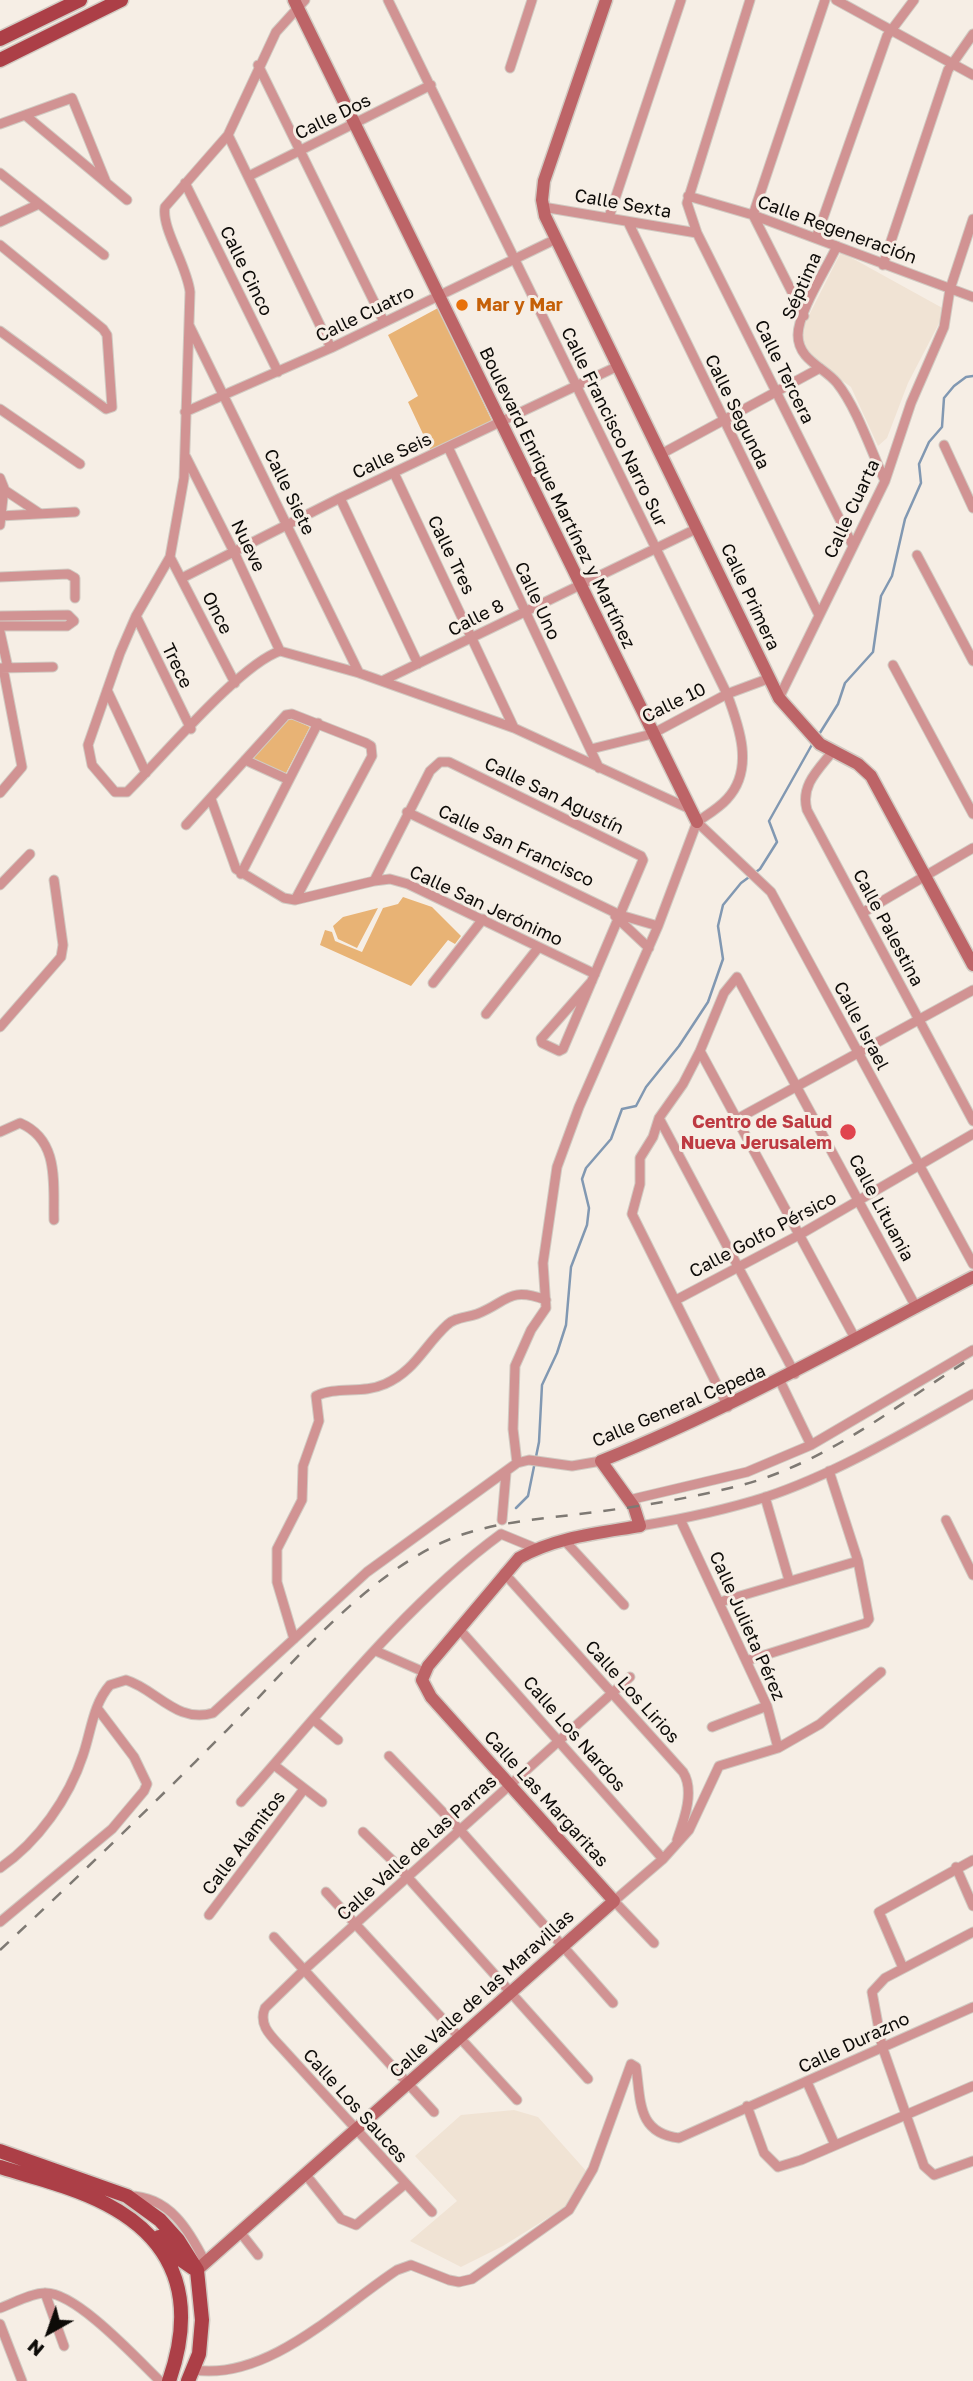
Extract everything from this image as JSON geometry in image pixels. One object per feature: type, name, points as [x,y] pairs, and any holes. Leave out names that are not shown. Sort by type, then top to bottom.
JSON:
[{"type":"main road","points":[[0,39],[80,0]]},
{"type":"main road","points":[[0,60],[121,0]]},
{"type":"main road","points":[[0,2151],[127,2196],[160,2220],[201,2266],[202,2320],[191,2376]]},
{"type":"main road","points":[[0,2166],[136,2215],[177,2257],[201,2266]]},
{"type":"main road","points":[[106,2204],[146,2234],[172,2269],[180,2292],[183,2323],[180,2350],[171,2381]]},
{"type":"main road","points":[[171,2381],[188,2348],[188,2291],[201,2266]]},
{"type":"street","name":"Calle Francisco Narro Sur","points":[[388,0],[727,694],[743,742],[737,785],[726,801],[697,822]]},
{"type":"street","points":[[510,68],[532,0]]},
{"type":"street","points":[[543,207],[544,181],[606,0]]},
{"type":"street","points":[[609,218],[681,0]]},
{"type":"street","points":[[688,196],[750,0]]},
{"type":"street","points":[[804,316],[753,215],[825,0]]},
{"type":"street","points":[[836,0],[973,75]]},
{"type":"street","points":[[816,238],[890,29],[914,0]]},
{"type":"street","points":[[299,2],[276,32],[258,65],[228,135],[167,202],[163,214],[189,278],[185,456],[170,556],[136,617],[107,690],[88,745],[89,760],[118,794],[127,792],[235,683],[262,659],[279,651],[359,673],[514,728],[690,809]]},
{"type":"street","name":"Boulevard Enrique Martínez y Martínez","points":[[299,2],[355,124],[697,822]]},
{"type":"street","points":[[883,265],[951,64],[973,34]]},
{"type":"street","points":[[258,65],[384,322]]},
{"type":"street","name":"Calle Dos","points":[[249,176],[431,85]]},
{"type":"street","points":[[0,124],[72,97],[106,182]]},
{"type":"street","points":[[25,115],[127,200]]},
{"type":"street","points":[[228,135],[331,348]]},
{"type":"street","points":[[0,173],[104,255]]},
{"type":"street","name":"Calle Cinco","points":[[186,183],[278,372]]},
{"type":"street","name":"Calle Tercera","points":[[688,196],[689,211],[697,233],[853,546]]},
{"type":"street","name":"Calle Regeneración","points":[[688,196],[753,215],[973,297]]},
{"type":"street","points":[[0,222],[39,204]]},
{"type":"street","name":"Calle Sexta","points":[[543,207],[697,233]]},
{"type":"street","name":"Calle Primera","points":[[543,207],[556,239],[663,453],[779,698],[820,744],[858,764],[871,776],[973,965]]},
{"type":"street","name":"Calle Cuarta","points":[[779,698],[885,481],[911,403],[944,327],[950,289],[973,219]]},
{"type":"street","name":"Calle Segunda","points":[[628,222],[819,615]]},
{"type":"street","name":"Calle Cuatro","points":[[185,412],[331,348],[556,239]]},
{"type":"street","points":[[0,245],[103,329],[108,347],[110,410],[0,331]]},
{"type":"street","name":"Séptima","points":[[837,246],[804,316],[798,331],[798,342],[805,356],[842,390],[885,481]]},
{"type":"street","name":"Calle Siete","points":[[189,325],[359,673]]},
{"type":"street","name":"Calle Seis","points":[[182,578],[340,498],[618,366]]},
{"type":"street","points":[[663,453],[820,368]]},
{"type":"street","points":[[0,409],[80,464]]},
{"type":"street","points":[[944,445],[973,508]]},
{"type":"street","name":"Calle Uno","points":[[448,447],[599,768]]},
{"type":"street","name":"Nueve","points":[[185,456],[234,552],[279,651]]},
{"type":"street","name":"Calle Tres","points":[[394,472],[514,728]]},
{"type":"street","points":[[0,478],[1,519],[38,513],[75,512]]},
{"type":"street","points":[[2,488],[38,513]]},
{"type":"street","points":[[340,498],[418,664]]},
{"type":"street","name":"Calle 8","points":[[382,681],[698,528]]},
{"type":"street","points":[[916,555],[973,662]]},
{"type":"street","name":"Once","points":[[170,556],[235,683]]},
{"type":"street","points":[[0,577],[68,574],[75,578],[75,598]]},
{"type":"street","points":[[0,616],[68,615],[74,621],[67,626],[0,626]]},
{"type":"street","name":"Trece","points":[[136,617],[191,729]]},
{"type":"street","points":[[0,632],[22,767],[0,793]]},
{"type":"street","points":[[893,665],[973,814]]},
{"type":"street","points":[[4,668],[53,667]]},
{"type":"street","name":"Calle 10","points":[[591,749],[652,734],[727,694],[770,678]]},
{"type":"street","points":[[107,690],[146,774]]},
{"type":"street","points":[[187,825],[289,714],[318,723],[371,746],[372,756],[295,900],[284,898],[241,874],[232,862],[211,799]]},
{"type":"street","points":[[241,874],[318,723]]},
{"type":"street","name":"Calle Palestina","points":[[833,751],[807,786],[805,801],[973,1121]]},
{"type":"street","points":[[244,760],[289,780]]},
{"type":"street","name":"Calle San Agustín","points":[[407,812],[430,771],[440,762],[449,762],[638,853],[643,860],[616,915]]},
{"type":"street","points":[[374,881],[407,812]]},
{"type":"street","name":"Calle San Francisco","points":[[407,812],[616,915],[658,926]]},
{"type":"street","points":[[517,1463],[513,1429],[515,1366],[531,1330],[545,1311],[543,1263],[557,1167],[579,1107],[658,926],[697,822]]},
{"type":"street","name":"Calle Israel","points":[[697,822],[764,883],[973,1264]]},
{"type":"street","points":[[862,913],[973,848]]},
{"type":"street","points":[[0,885],[30,854]]},
{"type":"street","name":"Calle San Jerónimo","points":[[295,900],[390,879],[408,884],[483,919],[593,977]]},
{"type":"street","points":[[0,1027],[55,967],[63,945],[54,880]]},
{"type":"street","points":[[593,977],[541,1040],[542,1043],[559,1051],[563,1049],[593,977],[616,915]]},
{"type":"street","name":"Calle San Francisco","points":[[616,915],[649,948]]},
{"type":"street","points":[[433,983],[483,919]]},
{"type":"street","points":[[486,1014],[538,948]]},
{"type":"street","name":"Calle Lituania","points":[[700,1051],[724,993],[737,977],[916,1307]]},
{"type":"street","points":[[737,1119],[973,990]]},
{"type":"street","points":[[700,1051],[659,1118],[653,1137],[640,1158],[640,1184],[632,1214],[728,1407]]},
{"type":"street","points":[[700,1051],[856,1340]]},
{"type":"street","points":[[659,1118],[794,1374]]},
{"type":"street","points":[[0,1132],[20,1123],[29,1127],[45,1143],[53,1167],[54,1220]]},
{"type":"street","name":"Calle Golfo Pérsico","points":[[676,1300],[799,1235],[973,1134]]},
{"type":"street","name":"Calle General Cepeda","points":[[97,1708],[110,1685],[126,1679],[180,1712],[207,1715],[219,1709],[367,1572],[517,1463],[529,1460],[572,1466],[601,1461],[728,1407],[973,1277]]},
{"type":"street","points":[[294,1639],[278,1582],[277,1549],[302,1500],[303,1466],[319,1421],[316,1396],[374,1389],[386,1384],[414,1366],[447,1325],[475,1315],[505,1297],[523,1293],[546,1300]]},
{"type":"street","points":[[629,1500],[737,1475],[811,1445],[973,1350]]},
{"type":"street","points":[[780,1381],[811,1445]]},
{"type":"street","points":[[376,1651],[424,1672],[504,1573],[519,1558],[536,1548],[564,1540],[680,1519],[765,1497],[829,1471],[973,1394]]},
{"type":"street","points":[[601,1461],[629,1500],[640,1526]]},
{"type":"street","points":[[746,1661],[866,1623],[869,1619],[858,1561],[829,1471]]},
{"type":"street","points":[[241,1802],[376,1651],[502,1527],[506,1473]]},
{"type":"street","points":[[765,1497],[789,1580]]},
{"type":"street","name":"Calle Julieta Pérez","points":[[680,1519],[767,1706],[778,1748]]},
{"type":"street","points":[[946,1520],[969,1556],[973,1575]]},
{"type":"street","points":[[502,1527],[536,1548]]},
{"type":"street","points":[[564,1540],[624,1605]]},
{"type":"street","points":[[720,1602],[858,1561]]},
{"type":"street","name":"Calle Los Lirios","points":[[504,1573],[687,1778],[684,1821],[674,1849]]},
{"type":"street","name":"Calle Los Nardos","points":[[460,1630],[663,1859]]},
{"type":"street","name":"Calle Las Margaritas","points":[[424,1672],[424,1686],[430,1697],[654,1943]]},
{"type":"street","name":"Calle Valle de las Maravillas","points":[[201,2266],[356,2132],[508,1992],[674,1849],[691,1827],[719,1766],[778,1748],[820,1724],[881,1672]]},
{"type":"street","name":"Calle Valle de las Parras","points":[[261,2017],[265,2008],[303,1971],[630,1677]]},
{"type":"street","points":[[712,1727],[767,1706]]},
{"type":"street","points":[[0,1922],[111,1829],[145,1791],[147,1784],[134,1757],[97,1708]]},
{"type":"street","points":[[0,1868],[27,1845],[56,1811],[73,1782],[97,1708]]},
{"type":"street","points":[[314,1720],[338,1740]]},
{"type":"street","points":[[388,1756],[460,1830],[613,2003]]},
{"type":"street","points":[[274,1765],[322,1802]]},
{"type":"street","name":"Calle Alamitos","points":[[209,1915],[304,1790]]},
{"type":"street","points":[[363,1832],[408,1878],[588,2079]]},
{"type":"street","points":[[903,1968],[880,1916],[881,1911],[956,1867],[973,1860]]},
{"type":"street","points":[[956,1867],[973,1906]]},
{"type":"street","points":[[326,1892],[456,2038],[517,2100]]},
{"type":"street","points":[[973,1932],[903,1968],[875,1986],[872,1992],[883,2046],[924,2166],[934,2175],[973,2161]]},
{"type":"street","points":[[274,1937],[434,2112]]},
{"type":"street","name":"Calle Durazno","points":[[191,2376],[257,2364],[397,2270],[411,2264],[459,2282],[472,2279],[557,2221],[577,2199],[612,2122],[631,2064],[636,2067],[640,2102],[649,2126],[666,2137],[679,2138],[973,2007]]},
{"type":"street","name":"Calle Los Sauces","points":[[261,2017],[269,2032],[356,2132],[432,2212]]},
{"type":"street","points":[[807,2082],[835,2145]]},
{"type":"street","points":[[747,2106],[768,2160],[778,2167],[973,2086]]},
{"type":"street","points":[[306,2175],[341,2219],[356,2225],[405,2184]]},
{"type":"street","points":[[240,2232],[258,2255]]},
{"type":"street","points":[[0,2308],[45,2293],[69,2300],[160,2381]]},
{"type":"street","points":[[45,2293],[64,2346]]},
{"type":"street","points":[[0,2323],[22,2381]]},
{"type":"shaded area","points":[[841,252],[946,310],[908,383],[887,438],[878,446],[851,387],[810,358],[799,335]]},
{"type":"shaded area","points":[[438,308],[492,421],[431,451],[408,402],[418,396],[388,335]]},
{"type":"shaded area","points":[[288,717],[310,727],[285,775],[252,760]]},
{"type":"shaded area","points":[[403,897],[432,907],[461,936],[455,944],[448,940],[411,986],[320,945],[325,930],[332,932],[335,941],[362,952],[383,908],[398,904]]},
{"type":"shaded area","points":[[378,908],[357,948],[338,939],[333,926],[343,917]]},
{"type":"shaded area","points":[[514,2110],[538,2117],[587,2172],[573,2202],[503,2246],[461,2267],[410,2241],[457,2201],[415,2156],[461,2115]]},
{"type":"waterway","points":[[818,736],[838,704],[845,683],[873,652],[881,596],[892,576],[905,519],[921,483],[919,464],[929,442],[942,427],[944,398],[954,386],[966,377],[973,376]]},
{"type":"waterway","points":[[516,1508],[528,1496],[539,1442],[542,1385],[566,1325],[571,1267],[587,1225],[589,1208],[582,1179],[586,1168],[611,1139],[622,1109],[636,1106],[646,1087],[679,1046],[708,1002],[723,959],[718,926],[723,905],[741,883],[760,869],[777,842],[769,821],[814,741]]},
{"type":"railway","points":[[0,1950],[176,1781],[330,1624],[384,1578],[412,1559],[457,1536],[491,1527],[674,1500],[764,1478],[796,1466],[857,1433],[973,1357]]},
{"type":"place","name":"Mar y Mar","points":[[462,305]]},
{"type":"place","name":"Centro de Salud Nueva Jerusalem","points":[[848,1132]]}]
